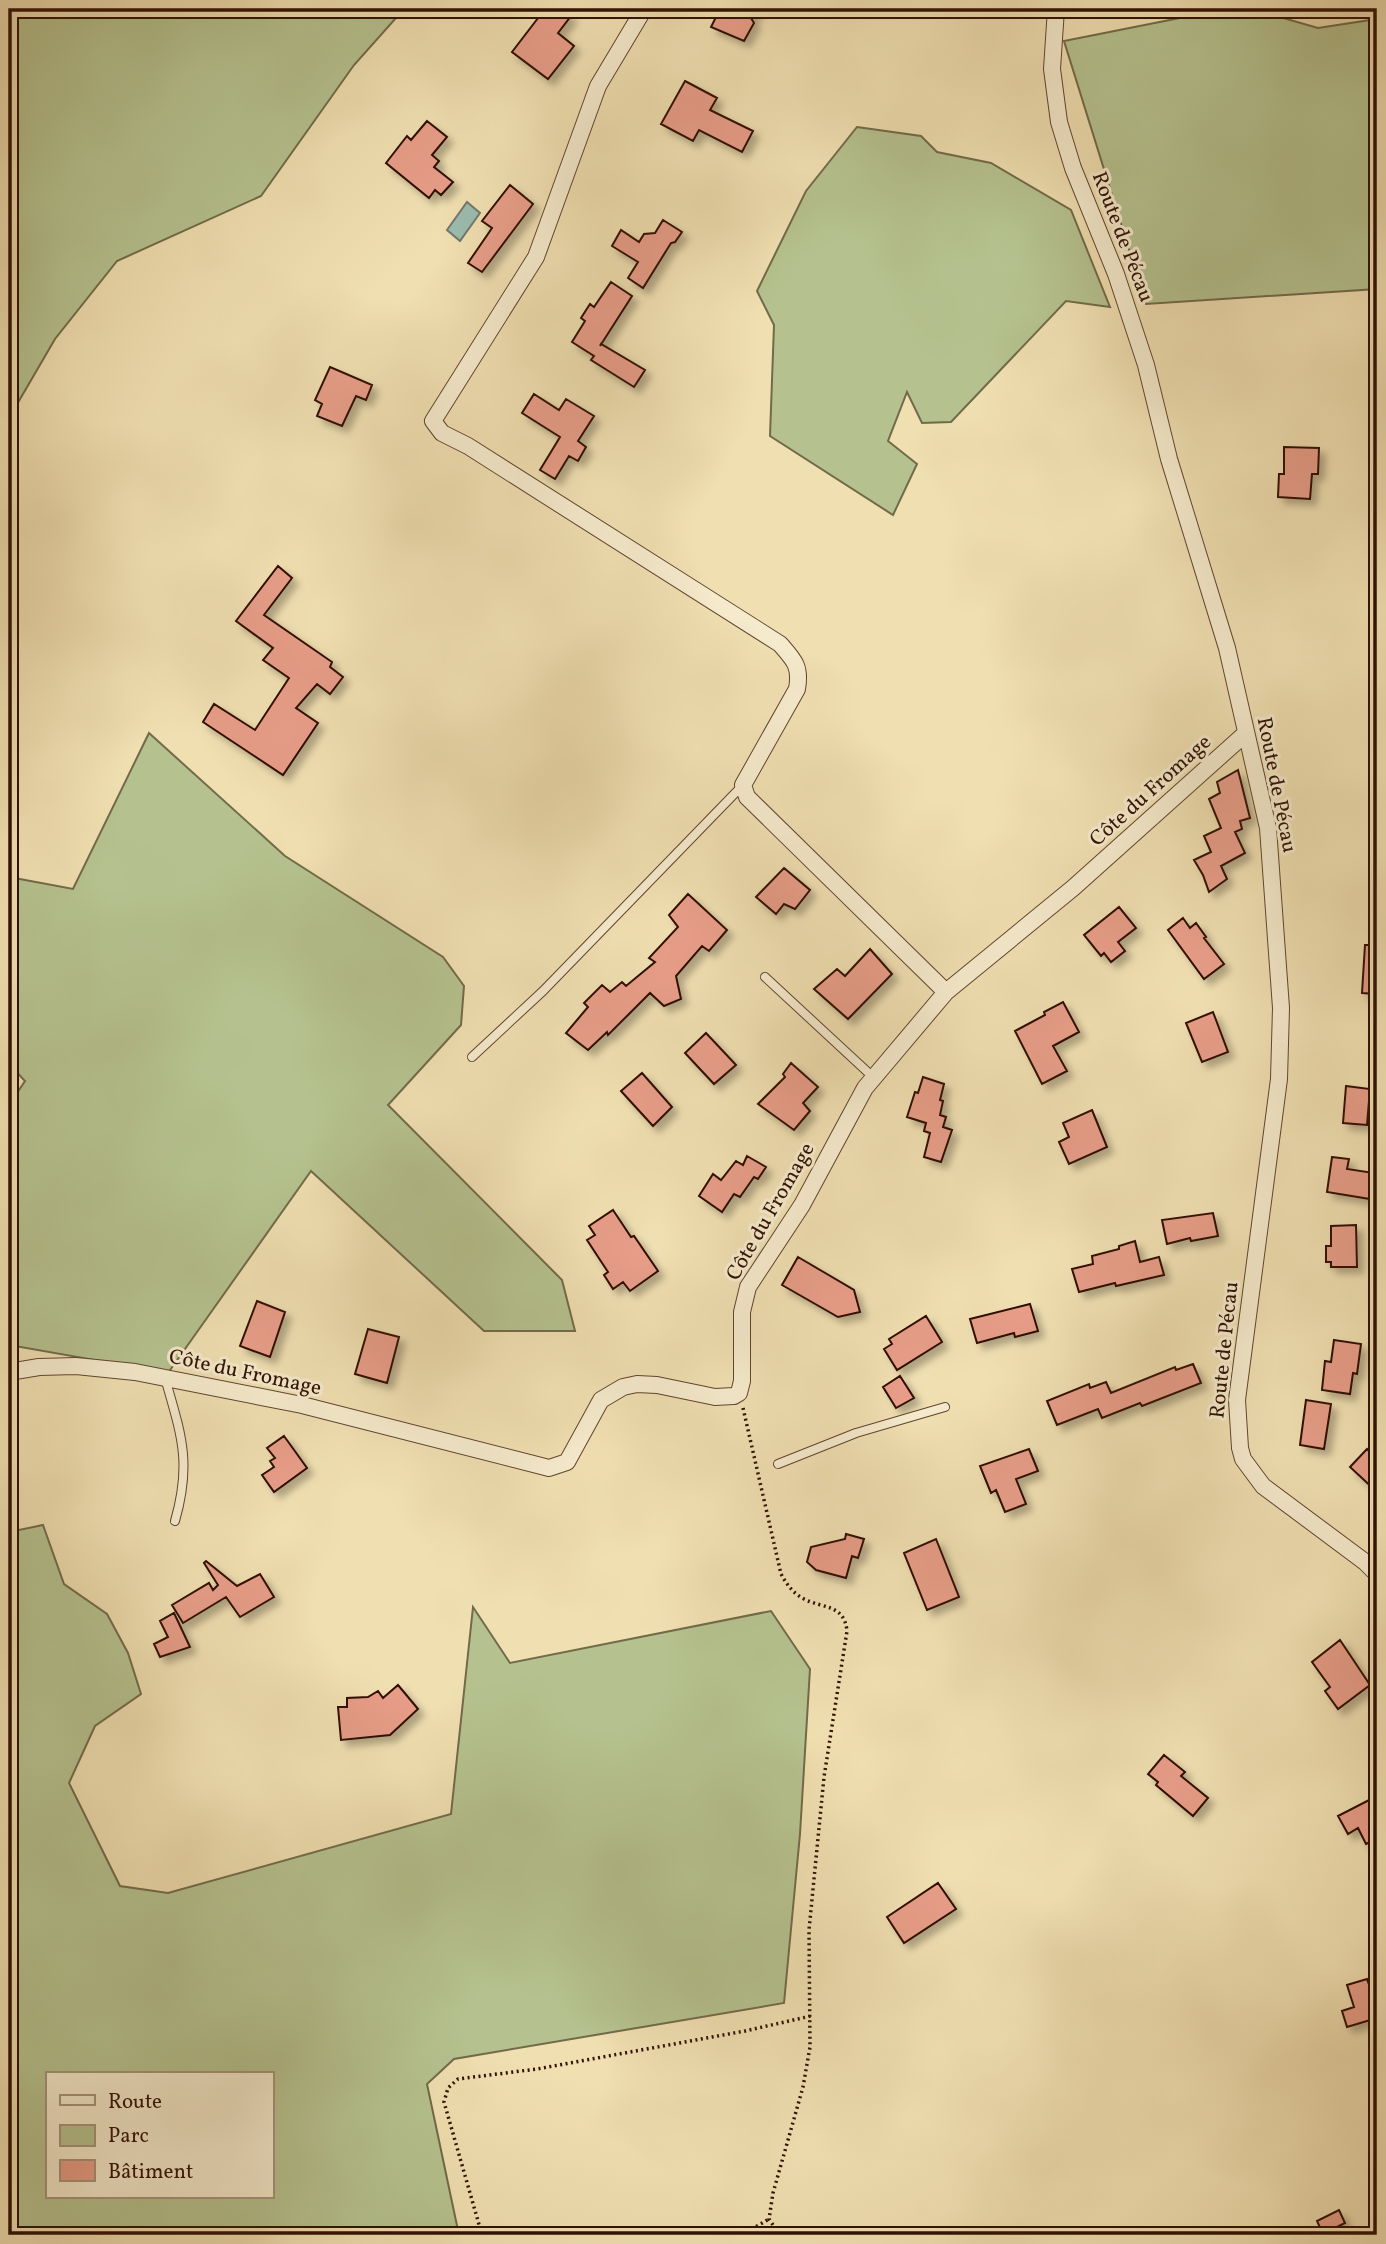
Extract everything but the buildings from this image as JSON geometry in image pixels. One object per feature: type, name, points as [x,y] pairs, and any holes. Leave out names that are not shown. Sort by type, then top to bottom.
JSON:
[{"type":"street","points":[[644,9],[598,86],[536,257],[433,421],[442,433],[468,446],[780,644],[796,662],[799,675],[797,689],[743,785],[747,797],[946,992]]},
{"type":"street","name":"Route de Pécau","points":[[1055,12],[1052,69],[1059,122],[1073,168],[1116,274],[1146,365],[1169,458],[1227,648],[1268,828],[1281,1008],[1279,1079],[1240,1377],[1237,1435],[1243,1459],[1263,1486],[1365,1562],[1377,1574]]},
{"type":"street","name":"Côte du Fromage","points":[[9,1373],[39,1367],[76,1366],[165,1378],[302,1405],[549,1468],[567,1462],[601,1401],[622,1387],[637,1384],[657,1385],[715,1397],[734,1396],[739,1392],[742,1381],[742,1312],[748,1287],[802,1205],[873,1077],[946,992],[1073,888],[1245,734]]},
{"type":"lane","points":[[472,1057],[544,991],[743,785]]},
{"type":"lane","points":[[765,977],[873,1077]]},
{"type":"lane","points":[[165,1378],[180,1431],[185,1469],[175,1521]]},
{"type":"lane","points":[[778,1464],[856,1433],[945,1407]]},
{"type":"path","points":[[1055,12],[1176,9]]},
{"type":"path","points":[[739,1392],[781,1574],[791,1590],[805,1599],[841,1613],[846,1621],[844,1651],[824,1777],[809,1930],[807,1955],[810,2046],[803,2087],[773,2193],[769,2219],[783,2235]]},
{"type":"path","points":[[482,2235],[444,2102],[448,2088],[458,2079],[550,2067],[811,2016]]},
{"type":"path","points":[[742,2235],[769,2219]]},
{"type":"green space","points":[[9,9],[404,9],[354,65],[261,196],[117,261],[55,339],[9,418]]},
{"type":"green space","points":[[1225,9],[1252,9],[1318,28],[1377,19],[1377,289],[1146,304],[1064,41]]},
{"type":"green space","points":[[857,127],[921,136],[937,152],[991,163],[1071,210],[1110,307],[1066,301],[951,422],[922,423],[907,392],[888,441],[917,464],[893,515],[770,436],[774,325],[757,291],[806,191]]},
{"type":"green space","points":[[149,733],[285,856],[443,957],[464,986],[461,1025],[388,1105],[562,1280],[575,1331],[484,1331],[311,1171],[168,1373],[9,1345],[9,1105],[25,1081],[9,1064],[9,877],[73,889]]},
{"type":"green space","points":[[43,1525],[64,1584],[107,1614],[128,1653],[141,1694],[95,1726],[69,1783],[120,1886],[168,1893],[451,1814],[473,1607],[510,1663],[771,1611],[810,1669],[800,1834],[784,2003],[454,2059],[427,2084],[459,2235],[9,2235],[9,1532]]},
{"type":"water","points":[[467,202],[480,213],[460,241],[447,230]]}]
